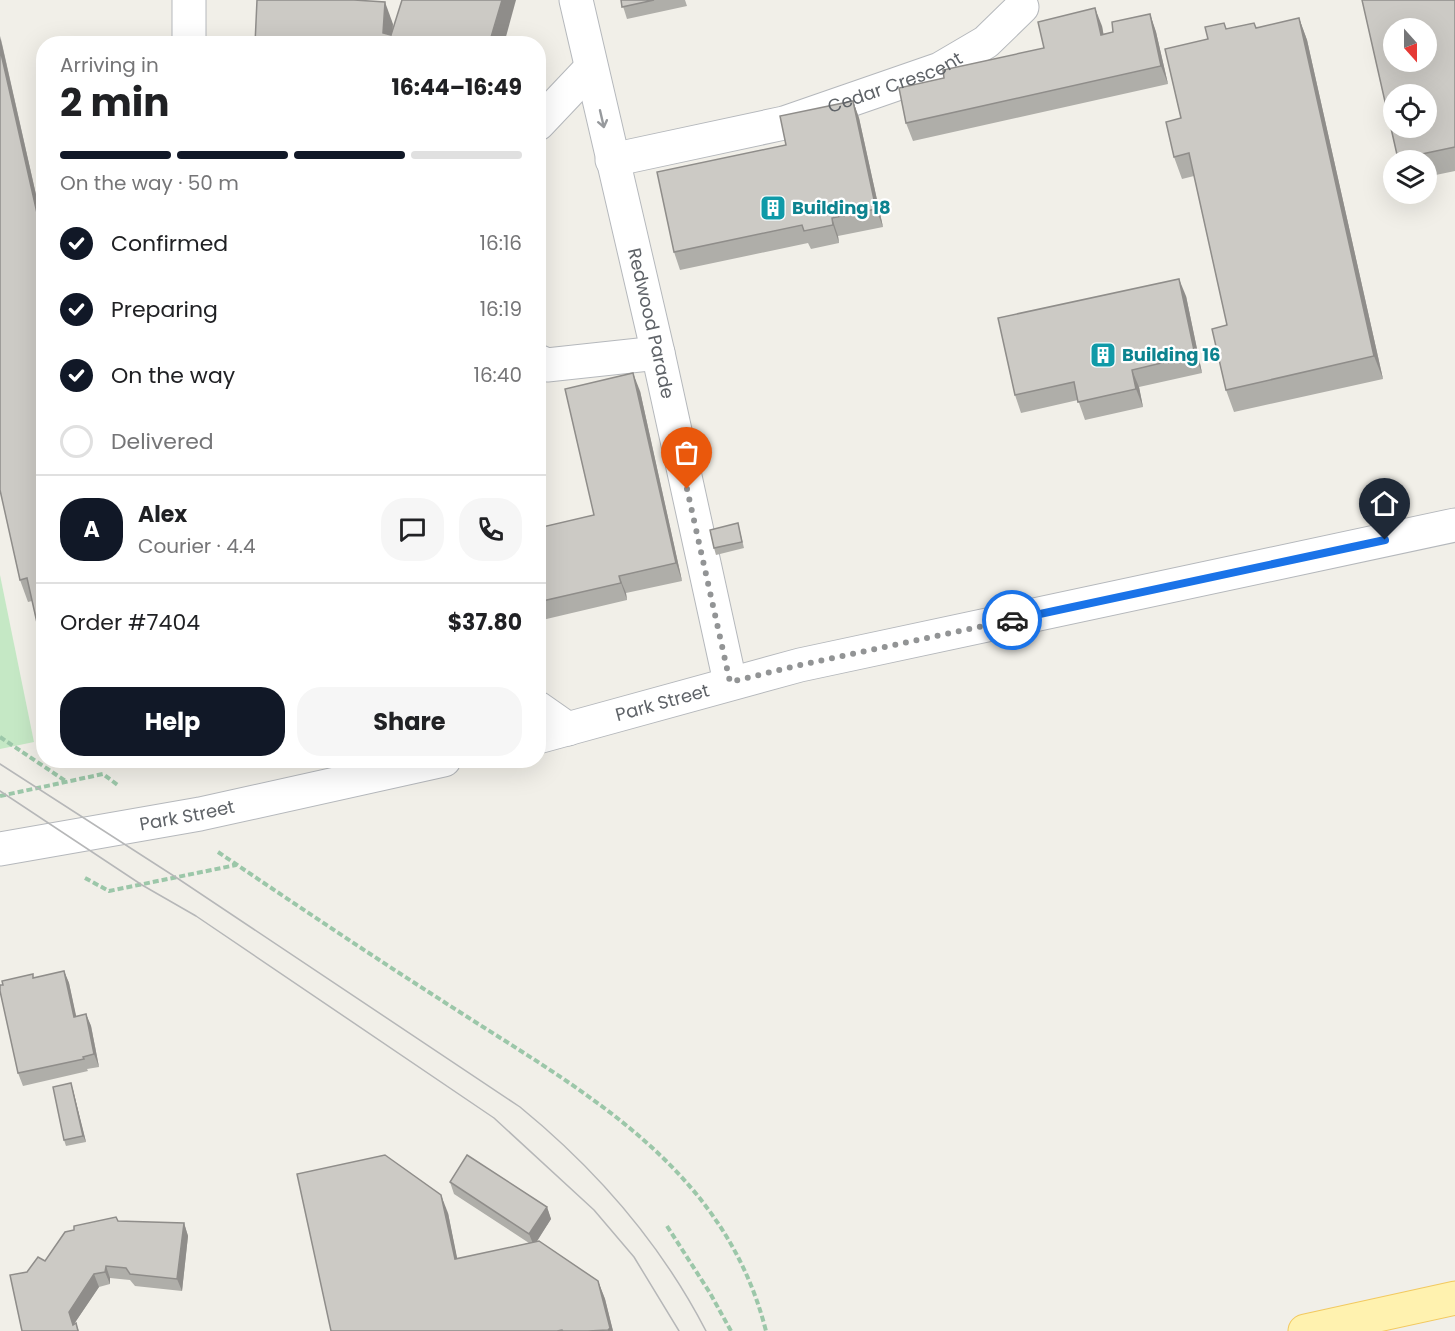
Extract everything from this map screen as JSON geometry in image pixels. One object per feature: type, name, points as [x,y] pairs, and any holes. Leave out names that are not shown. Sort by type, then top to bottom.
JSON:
[{"type":"main road","points":[[1305,1331],[1455,1298]]},
{"type":"street","points":[[189,0],[189,36]]},
{"type":"street","name":"Redwood Parade","points":[[576,0],[658,353],[730,682]]},
{"type":"street","name":"Cedar Crescent","points":[[612,160],[784,123],[940,69],[986,42],[1022,7]]},
{"type":"street","points":[[546,116],[591,68]]},
{"type":"street","points":[[546,364],[658,353]]},
{"type":"street","name":"Park Street","points":[[553,733],[730,682],[800,665],[1455,525]]},
{"type":"street","name":"Park Street","points":[[0,849],[200,814],[408,768]]},
{"type":"path","points":[[0,737],[36,761]]},
{"type":"path","points":[[46,768],[67,782]]},
{"type":"path","points":[[237,865],[567,1083],[656,1148],[710,1209],[733,1245],[766,1331]]},
{"type":"path","points":[[667,1226],[710,1293],[731,1331]]},
{"type":"green space","points":[[0,575],[34,742],[0,749]]},
{"type":"building","points":[[257,0],[385,2],[383,33],[391,35],[402,0],[502,0],[491,36],[255,36]]},
{"type":"building","points":[[621,0],[654,0],[622,7]]},
{"type":"building","points":[[1362,0],[1455,0],[1455,147],[1437,151],[1396,150],[1393,138],[1437,138],[1437,84],[1383,84],[1383,93]]},
{"type":"building","points":[[1095,8],[1101,35],[1113,32],[1112,22],[1150,14],[1161,66],[906,123],[899,88],[944,78],[943,70],[1044,48],[1038,22]]},
{"type":"building","points":[[1299,18],[1374,356],[1226,390],[1212,329],[1227,325],[1189,153],[1174,157],[1166,122],[1181,118],[1165,49],[1208,39],[1205,27],[1224,23],[1226,29],[1254,23],[1256,28]]},
{"type":"building","points":[[0,49],[36,209],[36,618],[27,578],[20,580],[0,490]]},
{"type":"building","name":"Building 18","points":[[853,101],[876,209],[832,218],[833,225],[804,231],[802,225],[674,252],[657,172],[786,145],[780,116]]},
{"type":"building","name":"Building 16","points":[[1179,279],[1195,355],[1132,370],[1136,389],[1078,402],[1074,382],[1015,395],[998,318]]},
{"type":"building","points":[[633,373],[676,563],[619,576],[621,583],[546,600],[546,526],[594,515],[565,389]]},
{"type":"building","points":[[738,523],[742,542],[714,548],[710,530]]},
{"type":"building","points":[[64,971],[74,1017],[86,1014],[94,1054],[83,1057],[84,1059],[18,1073],[0,985],[3,985],[2,981],[33,974],[33,978]]},
{"type":"building","points":[[71,1083],[83,1136],[64,1140],[53,1087]]},
{"type":"building","points":[[385,1155],[441,1195],[455,1259],[539,1241],[598,1281],[610,1328],[588,1331],[331,1331],[297,1174]]},
{"type":"building","points":[[467,1155],[547,1207],[529,1234],[450,1182]]},
{"type":"building","points":[[116,1217],[118,1221],[184,1223],[177,1279],[130,1274],[126,1268],[106,1266],[105,1272],[94,1274],[69,1312],[73,1325],[76,1323],[78,1331],[22,1331],[10,1275],[27,1272],[38,1257],[45,1261],[65,1232],[74,1230],[74,1226]]},
{"type":"tram line","points":[[0,764],[177,878],[520,1107],[575,1156],[625,1209],[668,1267],[706,1331]]},
{"type":"tram line","points":[[0,791],[142,885],[196,916],[494,1118],[594,1210],[634,1257],[679,1331]]},
{"type":"way so far","points":[[687,489],[730,682],[1012,620]]},
{"type":"place","name":"Building 18","points":[[773,208]]},
{"type":"place","name":"Building 16","points":[[1103,355]]},
{"type":"route","points":[[1012,620],[1385,540]]}]
